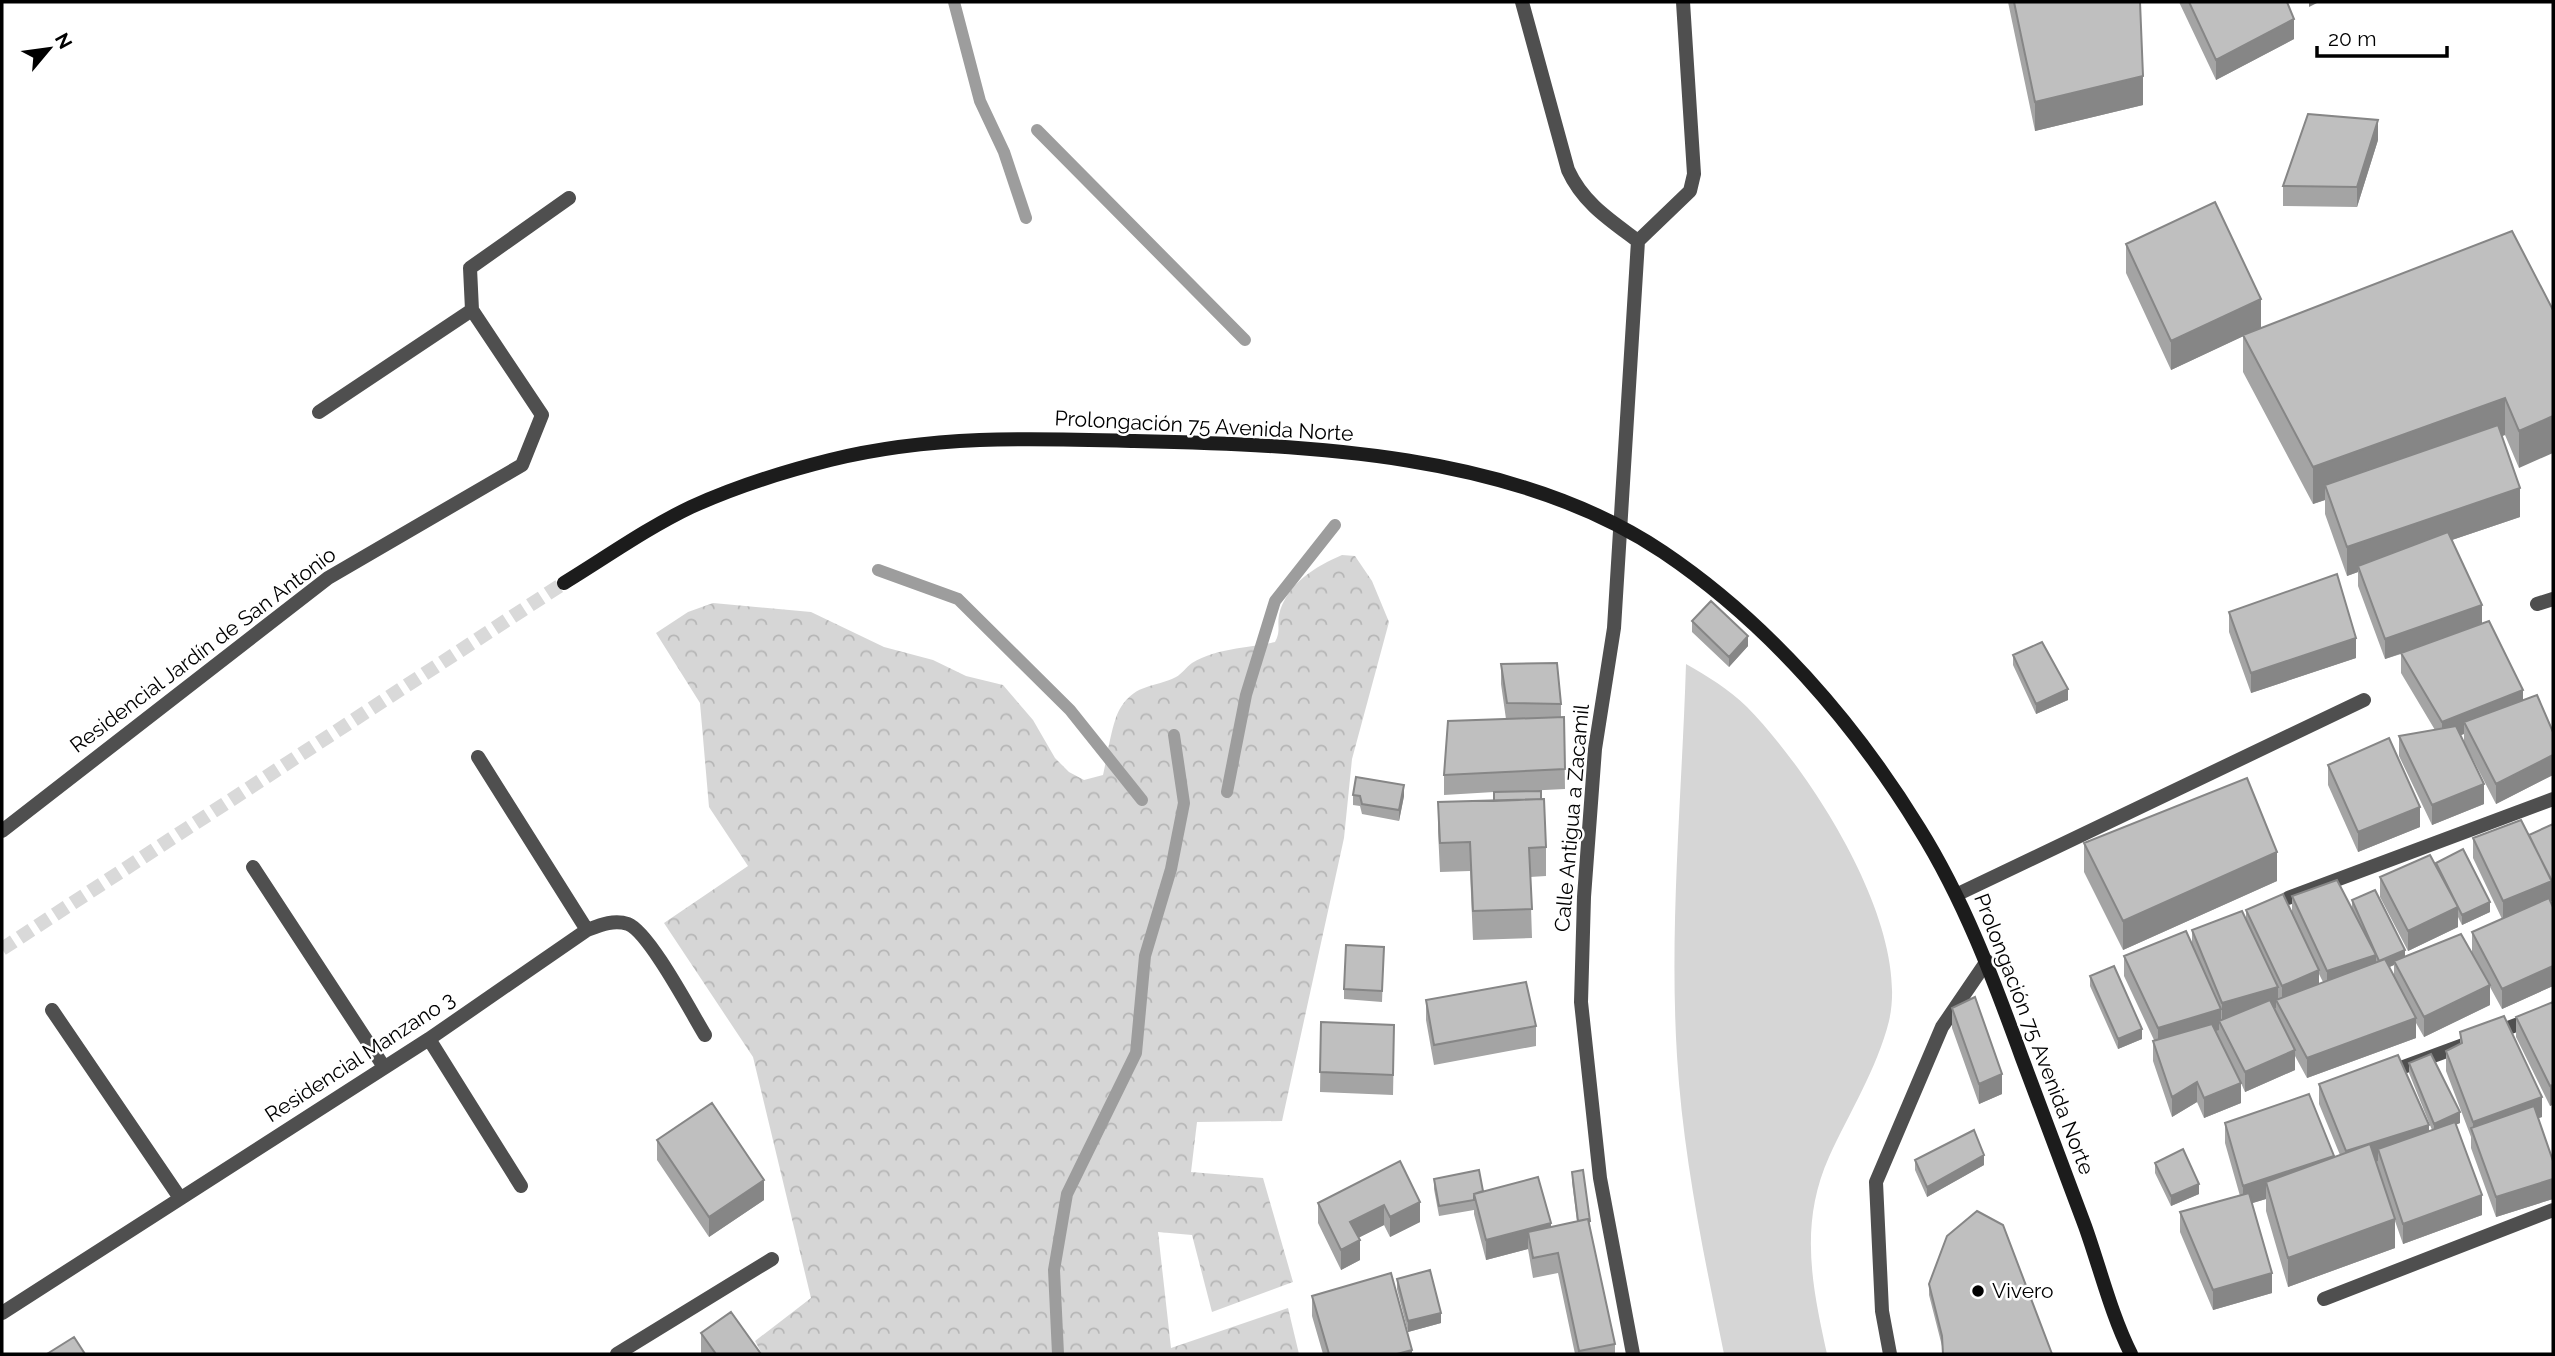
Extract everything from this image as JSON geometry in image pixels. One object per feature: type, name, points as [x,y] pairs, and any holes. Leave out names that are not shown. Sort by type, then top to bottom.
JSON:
[{"type":"main road","name":"Prolongación 75 Avenida Norte","points":[[564,583],[686,509],[753,482],[830,460],[912,443],[1006,438],[1213,443],[1344,452],[1466,472],[1584,510],[1660,550],[1753,624],[1841,717],[1918,825],[1958,894],[1987,961],[2131,1354]]},
{"type":"street","points":[[1522,2],[1568,170],[1577,189],[1588,203],[1638,241],[1690,191],[1694,174],[1683,2]]},
{"type":"street","points":[[319,412],[472,310],[470,268],[569,198]]},
{"type":"street","name":"Calle Antigua a Zacamil","points":[[1633,1354],[1599,1166],[1581,1002],[1584,897],[1595,749],[1614,628],[1638,241]]},
{"type":"street","name":"Residencial Jardín de San Antonio","points":[[2,831],[328,578],[522,465],[542,415],[472,310]]},
{"type":"street","points":[[2537,604],[2553,599]]},
{"type":"street","points":[[1958,894],[2364,700]]},
{"type":"street","points":[[478,757],[587,930]]},
{"type":"street","points":[[2288,898],[2553,799]]},
{"type":"street","points":[[253,867],[384,1068]]},
{"type":"street","name":"Residencial Manzano 3","points":[[2,1313],[429,1039],[587,930],[617,922],[631,925],[646,939],[705,1035]]},
{"type":"street","points":[[1890,1354],[1882,1311],[1876,1182],[1942,1027],[1987,961]]},
{"type":"street","points":[[52,1010],[180,1198]]},
{"type":"street","points":[[2372,1078],[2553,1011]]},
{"type":"street","points":[[429,1039],[521,1186]]},
{"type":"street","points":[[2324,1299],[2553,1210]]},
{"type":"street","points":[[617,1354],[772,1259]]},
{"type":"green space","points":[[1342,555],[1355,556],[1372,581],[1389,622],[1352,759],[1344,838],[1282,1121],[1197,1122],[1191,1172],[1263,1178],[1293,1282],[1212,1312],[1192,1235],[1158,1232],[1171,1348],[1288,1308],[1299,1354],[762,1354],[755,1341],[811,1298],[753,1057],[664,923],[748,866],[709,807],[700,703],[656,633],[688,612],[713,603],[811,612],[884,647],[933,660],[966,676],[1003,685],[1033,720],[1055,758],[1069,772],[1084,780],[1103,775],[1112,730],[1127,699],[1146,687],[1176,677],[1192,663],[1212,654],[1275,642],[1279,615],[1288,594],[1312,571]]},
{"type":"green space","points":[[1686,664],[1740,700],[1799,770],[1850,853],[1871,897],[1885,941],[1892,983],[1889,1021],[1870,1074],[1829,1157],[1814,1206],[1811,1231],[1813,1279],[1827,1354],[1724,1354],[1689,1168],[1677,1056],[1675,909]]},
{"type":"building","points":[[2014,2],[2140,2],[2143,76],[2035,102]]},
{"type":"building","points":[[2189,2],[2287,2],[2294,19],[2216,60]]},
{"type":"building","points":[[2308,114],[2378,120],[2357,187],[2283,186]]},
{"type":"building","points":[[2215,202],[2261,299],[2171,341],[2126,244]]},
{"type":"building","points":[[2512,231],[2553,310],[2553,416],[2519,431],[2505,398],[2313,467],[2243,335]]},
{"type":"building","points":[[2498,425],[2520,488],[2347,547],[2325,485]]},
{"type":"building","points":[[2448,532],[2482,605],[2385,639],[2358,566]]},
{"type":"building","points":[[2337,574],[2356,638],[2251,673],[2229,612]]},
{"type":"building","points":[[1711,601],[1748,636],[1729,657],[1692,621]]},
{"type":"building","points":[[2489,621],[2523,690],[2442,722],[2401,653]]},
{"type":"building","points":[[2042,642],[2068,689],[2036,704],[2013,655]]},
{"type":"building","points":[[1557,663],[1561,704],[1507,703],[1501,664]]},
{"type":"building","points":[[2537,695],[2553,732],[2553,755],[2496,784],[2464,722]]},
{"type":"building","points":[[1564,717],[1565,769],[1444,775],[1448,721]]},
{"type":"building","points":[[2456,726],[2484,784],[2432,805],[2399,736]]},
{"type":"building","points":[[2389,738],[2420,807],[2358,832],[2328,765]]},
{"type":"building","points":[[1356,777],[1404,785],[1399,810],[1362,804],[1360,796],[1353,795]]},
{"type":"building","points":[[2247,778],[2277,852],[2123,921],[2084,843]]},
{"type":"building","points":[[1541,791],[1541,799],[1494,801],[1494,792]]},
{"type":"building","points":[[1544,799],[1546,847],[1529,848],[1532,909],[1473,911],[1470,842],[1440,843],[1438,802]]},
{"type":"building","points":[[2521,820],[2552,881],[2503,901],[2473,838]]},
{"type":"building","points":[[2553,824],[2553,884],[2529,835]]},
{"type":"building","points":[[2463,849],[2490,902],[2462,915],[2436,863]]},
{"type":"building","points":[[2430,855],[2458,907],[2408,931],[2380,877]]},
{"type":"building","points":[[2337,880],[2376,955],[2327,971],[2292,896]]},
{"type":"building","points":[[2375,890],[2405,950],[2379,961],[2352,900]]},
{"type":"building","points":[[2283,894],[2319,970],[2282,986],[2246,910]]},
{"type":"building","points":[[2549,898],[2553,907],[2553,966],[2502,989],[2472,932]]},
{"type":"building","points":[[2242,911],[2278,987],[2222,1003],[2192,930]]},
{"type":"building","points":[[2186,931],[2221,1009],[2158,1028],[2124,956]]},
{"type":"building","points":[[2461,934],[2490,985],[2424,1017],[2394,961]]},
{"type":"building","points":[[1346,945],[1384,947],[1382,991],[1344,989]]},
{"type":"building","points":[[2385,959],[2416,1018],[2307,1058],[2276,1000]]},
{"type":"building","points":[[2114,966],[2142,1029],[2118,1039],[2090,976]]},
{"type":"building","points":[[1526,982],[1536,1026],[1434,1045],[1426,1000]]},
{"type":"building","points":[[1975,997],[2002,1074],[1979,1084],[1952,1008]]},
{"type":"building","points":[[2270,1000],[2295,1050],[2245,1072],[2219,1021]]},
{"type":"building","points":[[2553,1002],[2553,1085],[2550,1086],[2516,1017]]},
{"type":"building","points":[[2504,1016],[2542,1097],[2473,1122],[2446,1051],[2462,1043],[2460,1032]]},
{"type":"building","points":[[1321,1022],[1394,1025],[1393,1075],[1320,1072]]},
{"type":"building","points":[[2212,1024],[2241,1083],[2204,1098],[2197,1082],[2172,1097],[2153,1041]]},
{"type":"building","points":[[2431,1054],[2460,1112],[2434,1124],[2409,1063]]},
{"type":"building","points":[[2398,1055],[2429,1125],[2346,1151],[2319,1084]]},
{"type":"building","points":[[2309,1094],[2334,1156],[2243,1186],[2225,1123]]},
{"type":"building","points":[[712,1103],[764,1180],[709,1217],[657,1140]]},
{"type":"building","points":[[2534,1106],[2553,1161],[2553,1179],[2496,1197],[2471,1128]]},
{"type":"building","points":[[2455,1122],[2482,1195],[2403,1224],[2378,1149]]},
{"type":"building","points":[[1974,1130],[1984,1155],[1927,1187],[1915,1160]]},
{"type":"building","points":[[2370,1144],[2395,1219],[2288,1258],[2266,1182]]},
{"type":"building","points":[[2183,1149],[2199,1184],[2171,1196],[2155,1163]]},
{"type":"building","points":[[1400,1161],[1420,1202],[1390,1217],[1384,1205],[1350,1222],[1360,1240],[1341,1250],[1318,1203]]},
{"type":"building","points":[[1479,1170],[1483,1191],[1474,1194],[1474,1200],[1439,1206],[1434,1179]]},
{"type":"building","points":[[1583,1170],[1590,1221],[1578,1221],[1572,1172]]},
{"type":"building","points":[[1538,1177],[1551,1223],[1486,1240],[1474,1194]]},
{"type":"building","points":[[2249,1193],[2272,1273],[2213,1290],[2180,1212]]},
{"type":"building","name":"Vivero","points":[[1977,1211],[2003,1225],[2052,1354],[1943,1354],[1942,1336],[1929,1284],[1947,1236]]},
{"type":"building","points":[[1588,1219],[1615,1344],[1579,1351],[1558,1253],[1533,1258],[1528,1232]]},
{"type":"building","points":[[1430,1270],[1441,1313],[1408,1321],[1397,1279]]},
{"type":"building","points":[[1391,1273],[1412,1350],[1397,1354],[1329,1354],[1312,1296]]},
{"type":"building","points":[[731,1312],[761,1354],[716,1354],[701,1333]]},
{"type":"building","points":[[74,1337],[85,1354],[47,1354]]},
{"type":"waterway","points":[[954,2],[980,101],[1004,152],[1026,218]]},
{"type":"waterway","points":[[1037,130],[1245,340]]},
{"type":"waterway","points":[[1227,792],[1246,695],[1275,601],[1335,525]]},
{"type":"waterway","points":[[878,570],[958,599],[1070,710],[1142,800]]},
{"type":"waterway","points":[[1058,1354],[1054,1270],[1067,1194],[1136,1053],[1145,956],[1171,869],[1184,803],[1174,735]]},
{"type":"tunnel","points":[[2,949],[564,583]]},
{"type":"place","name":"Vivero","points":[[1978,1291]]}]
